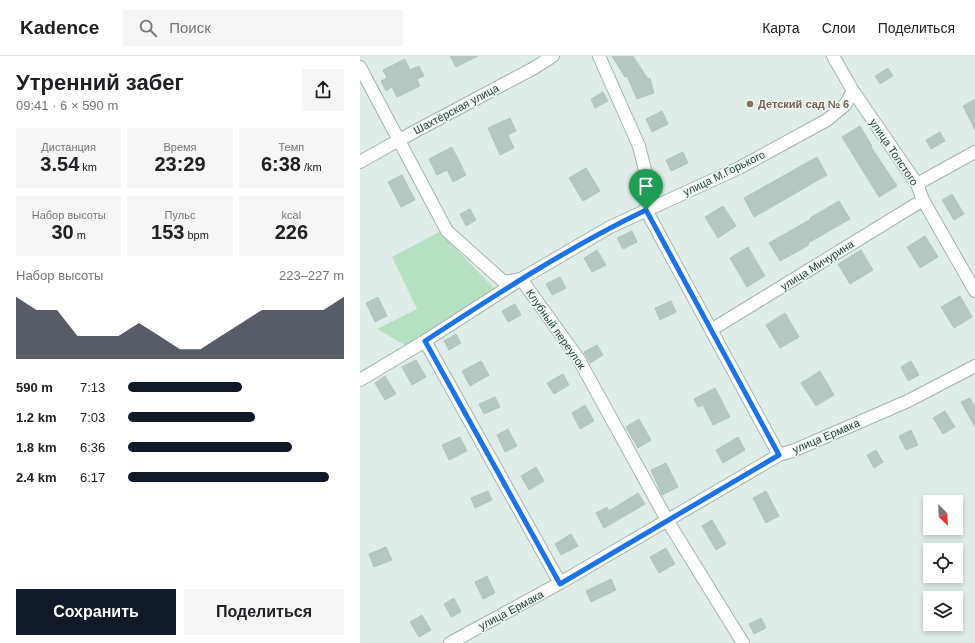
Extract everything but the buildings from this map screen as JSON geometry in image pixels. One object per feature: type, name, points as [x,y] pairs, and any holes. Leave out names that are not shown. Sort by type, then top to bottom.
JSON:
[{"type":"street","name":"Шахтёрская улица","points":[[360,162],[534,68],[553,56]]},
{"type":"street","points":[[599,56],[638,146],[649,186],[646,210],[779,455]]},
{"type":"street","name":"улица Толстого","points":[[833,56],[853,91],[917,184],[923,200],[975,291]]},
{"type":"street","name":"Клубный переулок","points":[[360,67],[447,231],[504,282],[521,279],[578,358],[667,520],[743,643]]},
{"type":"street","name":"улица М.Горького","points":[[360,380],[425,341],[521,279],[610,227],[739,168],[827,120],[845,105],[853,91]]},
{"type":"street","points":[[917,184],[975,152]]},
{"type":"street","name":"улица Мичурина","points":[[711,330],[923,200]]},
{"type":"street","points":[[425,341],[560,584]]},
{"type":"street","name":"улица Ермака","points":[[450,643],[560,584],[779,455],[795,450],[908,401],[975,366]]},
{"type":"green space","points":[[439,232],[496,290],[422,340],[405,345],[377,329],[417,309],[392,257]]},
{"type":"place","name":"Детский сад № 6","points":[[750,104]]},
{"type":"route","points":[[646,210],[779,455],[560,584],[425,341],[521,279],[610,227],[646,210]]}]
